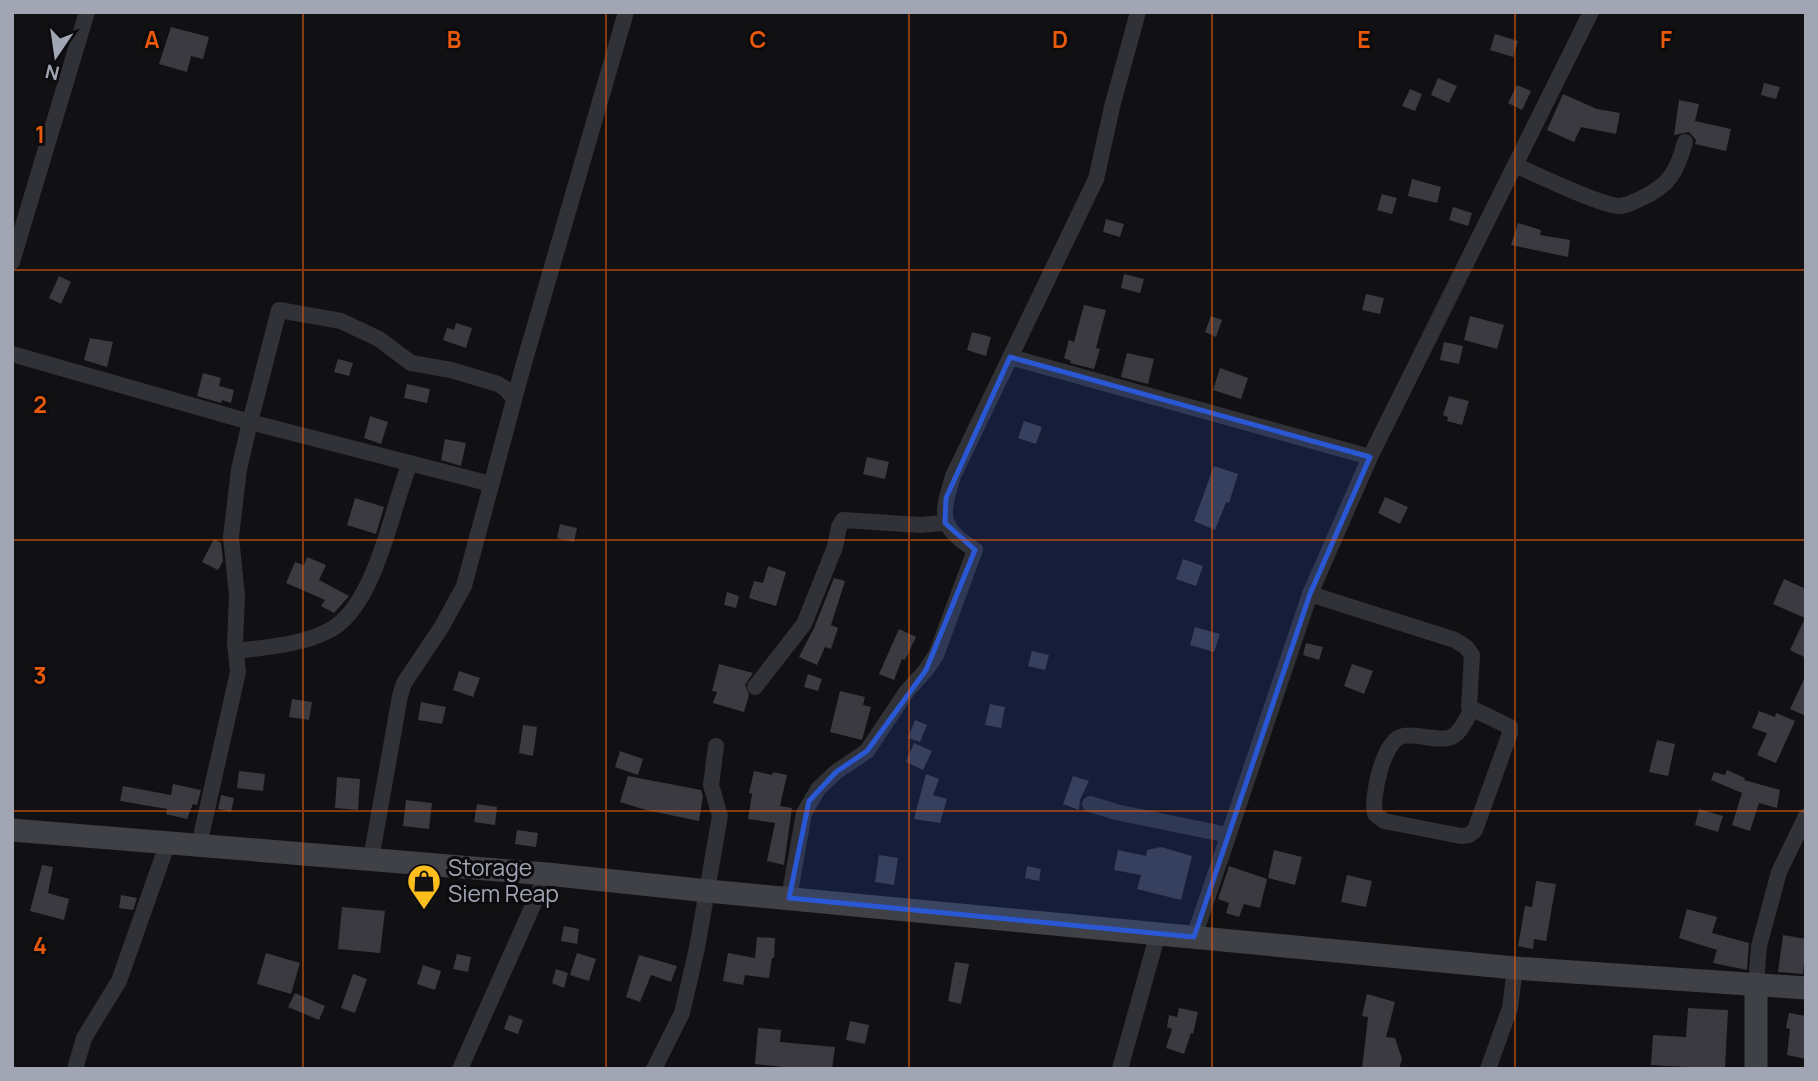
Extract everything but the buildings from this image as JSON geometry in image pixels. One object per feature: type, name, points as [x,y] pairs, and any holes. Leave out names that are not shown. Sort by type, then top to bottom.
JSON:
[{"type":"street","points":[[12,262],[87,12]]},
{"type":"street","points":[[371,859],[400,695],[404,683],[441,628],[464,586],[514,399],[626,12]]},
{"type":"street","points":[[789,898],[804,813],[809,801],[836,772],[867,751],[907,691],[936,655],[975,550],[950,531],[945,523],[946,498],[953,476],[1096,179],[1138,12]]},
{"type":"street","points":[[1194,937],[1310,594],[1370,457],[1517,166],[1591,12]]},
{"type":"street","points":[[1517,166],[1619,206],[1648,195],[1666,184],[1675,172],[1685,142]]},
{"type":"street","points":[[200,845],[237,671],[237,596],[231,537],[239,468],[279,310],[341,321],[379,340],[411,363],[451,370],[498,384],[514,399]]},
{"type":"street","points":[[12,354],[250,422],[491,484]]},
{"type":"street","points":[[1010,357],[1370,457]]},
{"type":"street","points":[[236,651],[298,642],[328,631],[352,613],[377,562],[410,463]]},
{"type":"street","points":[[755,687],[804,624],[843,520],[920,525],[945,523]]},
{"type":"street","points":[[1310,594],[1455,640],[1466,647],[1472,655],[1468,704],[1472,709],[1509,724],[1511,729],[1475,830],[1469,835],[1461,836],[1384,821],[1375,814],[1372,804],[1386,751],[1392,742],[1403,736],[1448,738],[1458,732],[1472,709]]},
{"type":"street","points":[[654,1069],[678,1024],[686,1001],[708,891],[720,816],[711,785],[716,746]]},
{"type":"street","points":[[1090,804],[1116,813],[1228,835]]},
{"type":"street","points":[[1756,1069],[1759,946],[1779,872],[1806,816]]},
{"type":"street","points":[[12,830],[548,873],[708,891],[1515,968],[1806,988]]},
{"type":"street","points":[[75,1069],[84,1038],[119,981],[168,842]]},
{"type":"street","points":[[460,1069],[548,873]]},
{"type":"street","points":[[1120,1069],[1158,933]]},
{"type":"street","points":[[1488,1069],[1510,1008],[1515,968]]},
{"type":"highlighted area","points":[[1010,357],[1370,457],[1310,594],[1194,937],[789,898],[809,801],[836,772],[867,751],[926,670],[975,550],[945,523],[946,498]]},
{"type":"place","name":"Storage Siem Reap","points":[[424,911]]}]
